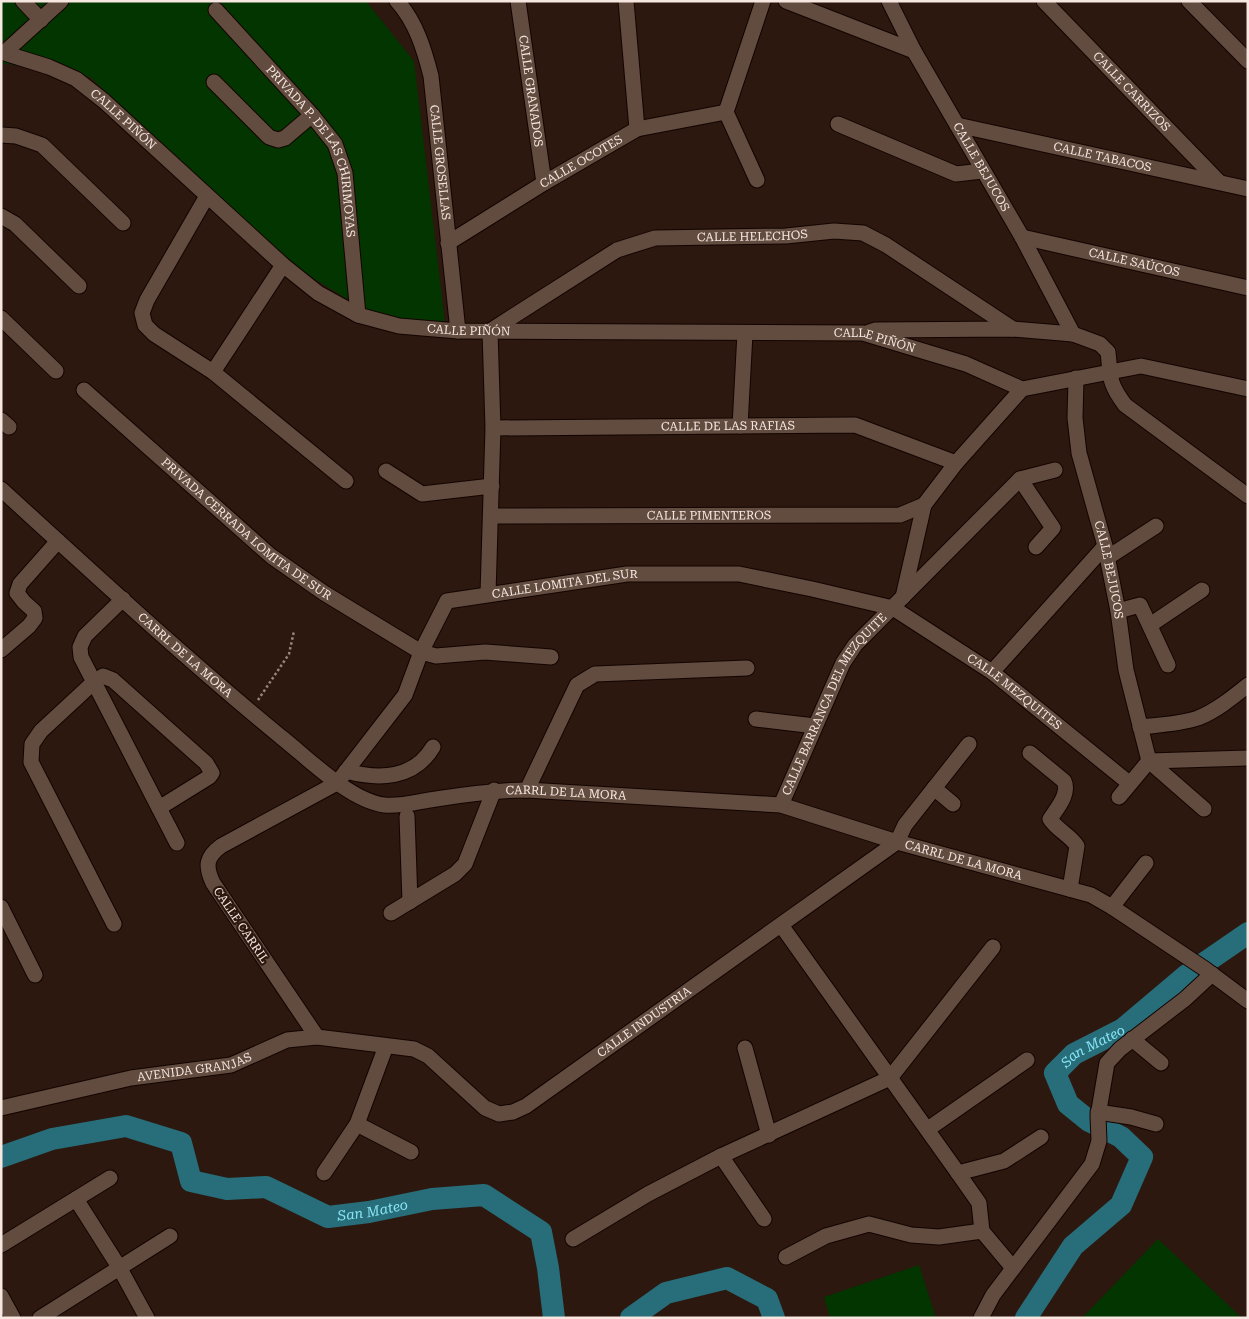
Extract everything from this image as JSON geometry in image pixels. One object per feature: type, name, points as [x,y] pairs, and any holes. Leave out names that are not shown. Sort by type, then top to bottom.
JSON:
[{"type":"street","points":[[23,1],[41,20]]},
{"type":"street","points":[[3,52],[61,1]]},
{"type":"street","name":"CALLE GROSELLAS","points":[[397,1],[406,11],[423,45],[432,76],[458,331]]},
{"type":"street","name":"CALLE GRANADOS","points":[[518,1],[544,183]]},
{"type":"street","points":[[626,1],[636,129]]},
{"type":"street","points":[[757,180],[726,112],[763,1]]},
{"type":"street","points":[[786,1],[914,51]]},
{"type":"street","name":"CALLE BEJUCOS","points":[[889,1],[914,51],[1022,237],[1073,334]]},
{"type":"street","name":"CALLE CARRIZOS","points":[[1044,1],[1219,182]]},
{"type":"street","points":[[1189,1],[1248,62]]},
{"type":"street","name":"PRIVADA P. DE LAS CHIRIMOYAS","points":[[216,10],[335,144],[345,173],[358,315]]},
{"type":"street","name":"CALLE PIÑÓN","points":[[3,52],[49,67],[76,79],[104,101],[283,265],[318,292],[358,315],[399,326],[458,331],[862,333],[966,364],[1022,389]]},
{"type":"street","points":[[214,82],[269,138],[278,140],[285,138],[312,116]]},
{"type":"street","name":"CALLE OCOTES","points":[[448,243],[544,183],[636,129],[726,112]]},
{"type":"street","points":[[838,124],[956,174],[982,170]]},
{"type":"street","name":"CALLE TABACOS","points":[[957,125],[1248,189]]},
{"type":"street","points":[[1,135],[16,136],[42,145],[123,223]]},
{"type":"street","points":[[207,196],[147,300],[142,313],[145,325],[154,334],[213,372],[346,481]]},
{"type":"street","points":[[1,216],[15,224],[79,286]]},
{"type":"street","name":"CALLE HELECHOS","points":[[490,331],[617,250],[654,238],[786,236],[834,232],[863,233],[878,241],[927,271],[1014,330]]},
{"type":"street","name":"CALLE SAÚCOS","points":[[1022,237],[1248,288]]},
{"type":"street","points":[[213,372],[283,265]]},
{"type":"street","points":[[1,318],[56,371]]},
{"type":"street","points":[[862,333],[875,330],[1014,330],[1073,334],[1100,344],[1108,352],[1109,372],[1113,389],[1124,405],[1248,496]]},
{"type":"street","points":[[488,594],[493,428],[490,331]]},
{"type":"street","points":[[740,426],[745,333]]},
{"type":"street","points":[[903,597],[924,505],[956,463],[1022,389],[1141,366],[1248,389]]},
{"type":"street","name":"CALLE BEJUCOS","points":[[1076,378],[1075,418],[1079,453],[1106,552],[1118,611],[1126,670],[1149,761]]},
{"type":"street","name":"PRIVADA CERRADA LOMITA DE SUR","points":[[84,390],[271,556],[324,593],[421,652]]},
{"type":"street","name":"CALLE DE LAS RAFIAS","points":[[493,428],[855,424],[956,463]]},
{"type":"street","points":[[893,608],[1020,479],[1055,470]]},
{"type":"street","points":[[386,472],[422,494],[492,486]]},
{"type":"street","points":[[1020,479],[1053,528],[1036,547]]},
{"type":"street","name":"CARRL DE LA MORA","points":[[1,489],[250,712],[342,777],[362,800],[385,805],[406,804],[494,790],[526,790],[782,805],[897,842],[1091,895],[1208,971],[1248,1001]]},
{"type":"street","name":"CALLE PIMENTEROS","points":[[491,516],[900,515],[924,505]]},
{"type":"street","points":[[992,672],[1106,552],[1156,526]]},
{"type":"street","points":[[1,650],[29,626],[34,618],[34,611],[17,593],[20,584],[58,541]]},
{"type":"street","name":"CALLE LOMITA DEL SUR","points":[[342,777],[405,695],[421,652],[447,601],[627,574],[739,574],[893,608]]},
{"type":"street","points":[[1150,625],[1202,590]]},
{"type":"street","points":[[123,599],[85,636],[80,647],[81,656],[176,843]]},
{"type":"street","points":[[1118,611],[1140,605],[1168,665]]},
{"type":"street","name":"CALLE MEZQUITES","points":[[893,608],[992,672],[1129,783]]},
{"type":"street","name":"CALLE BARRANCA DEL MEZQUITE","points":[[782,805],[842,663],[855,645],[893,608]]},
{"type":"street","points":[[421,652],[436,656],[485,652],[551,657]]},
{"type":"street","points":[[526,790],[577,685],[595,674],[747,668]]},
{"type":"street","points":[[114,924],[31,762],[32,744],[41,732],[95,681],[103,676],[112,680],[210,768],[212,773],[209,777],[159,808]]},
{"type":"street","points":[[1140,727],[1178,723],[1199,717],[1230,699],[1248,685]]},
{"type":"street","points":[[756,719],[815,726]]},
{"type":"street","points":[[897,842],[905,825],[969,744]]},
{"type":"street","points":[[342,777],[366,775],[396,776],[426,759],[433,747]]},
{"type":"street","points":[[1030,753],[1064,781],[1067,787],[1050,820],[1074,841],[1077,846],[1070,889]]},
{"type":"street","points":[[1119,797],[1149,761],[1248,758]]},
{"type":"street","points":[[1149,761],[1204,809]]},
{"type":"street","name":"CALLE CARRIL","points":[[317,1037],[213,883],[208,872],[208,863],[213,852],[221,846],[342,777]]},
{"type":"street","points":[[934,788],[952,804]]},
{"type":"street","points":[[391,913],[455,874],[465,864],[494,790]]},
{"type":"street","points":[[407,816],[410,902]]},
{"type":"street","name":"CALLE INDUSTRIA","points":[[386,1046],[414,1050],[428,1056],[484,1108],[499,1114],[513,1112],[526,1106],[897,842]]},
{"type":"street","points":[[1112,907],[1146,863]]},
{"type":"street","points":[[1,907],[35,975]]},
{"type":"street","points":[[781,926],[928,1129],[979,1203],[982,1231],[1013,1268]]},
{"type":"street","points":[[573,1239],[648,1194],[721,1156],[890,1078],[993,947]]},
{"type":"street","points":[[981,1318],[993,1295],[1092,1164],[1099,1142],[1098,1114],[1107,1063],[1132,1039],[1185,999],[1208,971]]},
{"type":"street","name":"AVENIDA GRANJAS","points":[[1,1108],[130,1078],[231,1065],[288,1040],[317,1037],[386,1046]]},
{"type":"street","points":[[1132,1039],[1161,1063]]},
{"type":"street","points":[[324,1173],[357,1124],[386,1046]]},
{"type":"street","points":[[746,1048],[769,1135]]},
{"type":"street","points":[[928,1129],[1027,1060]]},
{"type":"street","points":[[1098,1114],[1131,1117],[1156,1124]]},
{"type":"street","points":[[357,1124],[411,1152]]},
{"type":"street","points":[[958,1173],[1004,1161],[1041,1137]]},
{"type":"street","points":[[721,1156],[764,1219]]},
{"type":"street","points":[[1,1245],[110,1178]]},
{"type":"street","points":[[76,1199],[119,1267],[147,1318]]},
{"type":"street","points":[[786,1257],[826,1236],[869,1224],[911,1235],[939,1237],[982,1231]]},
{"type":"street","points":[[40,1318],[170,1236]]},
{"type":"street","points":[[1,1296],[13,1318]]},
{"type":"path","points":[[250,712],[289,654],[294,631]]},
{"type":"green space","points":[[1,1],[366,1],[414,61],[445,323],[387,323],[291,265],[90,77],[1,63]]},
{"type":"green space","points":[[1158,1239],[1242,1318],[1082,1318]]},
{"type":"green space","points":[[919,1265],[936,1318],[830,1318],[824,1297]]},
{"type":"waterway","name":"San Mateo","points":[[1026,1318],[1073,1246],[1121,1205],[1142,1157],[1121,1137],[1089,1121],[1068,1104],[1055,1073],[1074,1054],[1123,1029],[1187,975],[1248,933]]},
{"type":"waterway","name":"San Mateo","points":[[1,1157],[52,1139],[126,1126],[181,1143],[191,1181],[227,1189],[266,1187],[328,1217],[369,1212],[432,1199],[484,1195],[541,1232],[548,1268],[554,1318]]},
{"type":"waterway","name":"San Mateo","points":[[631,1318],[666,1293],[727,1278],[767,1299],[774,1318]]}]
